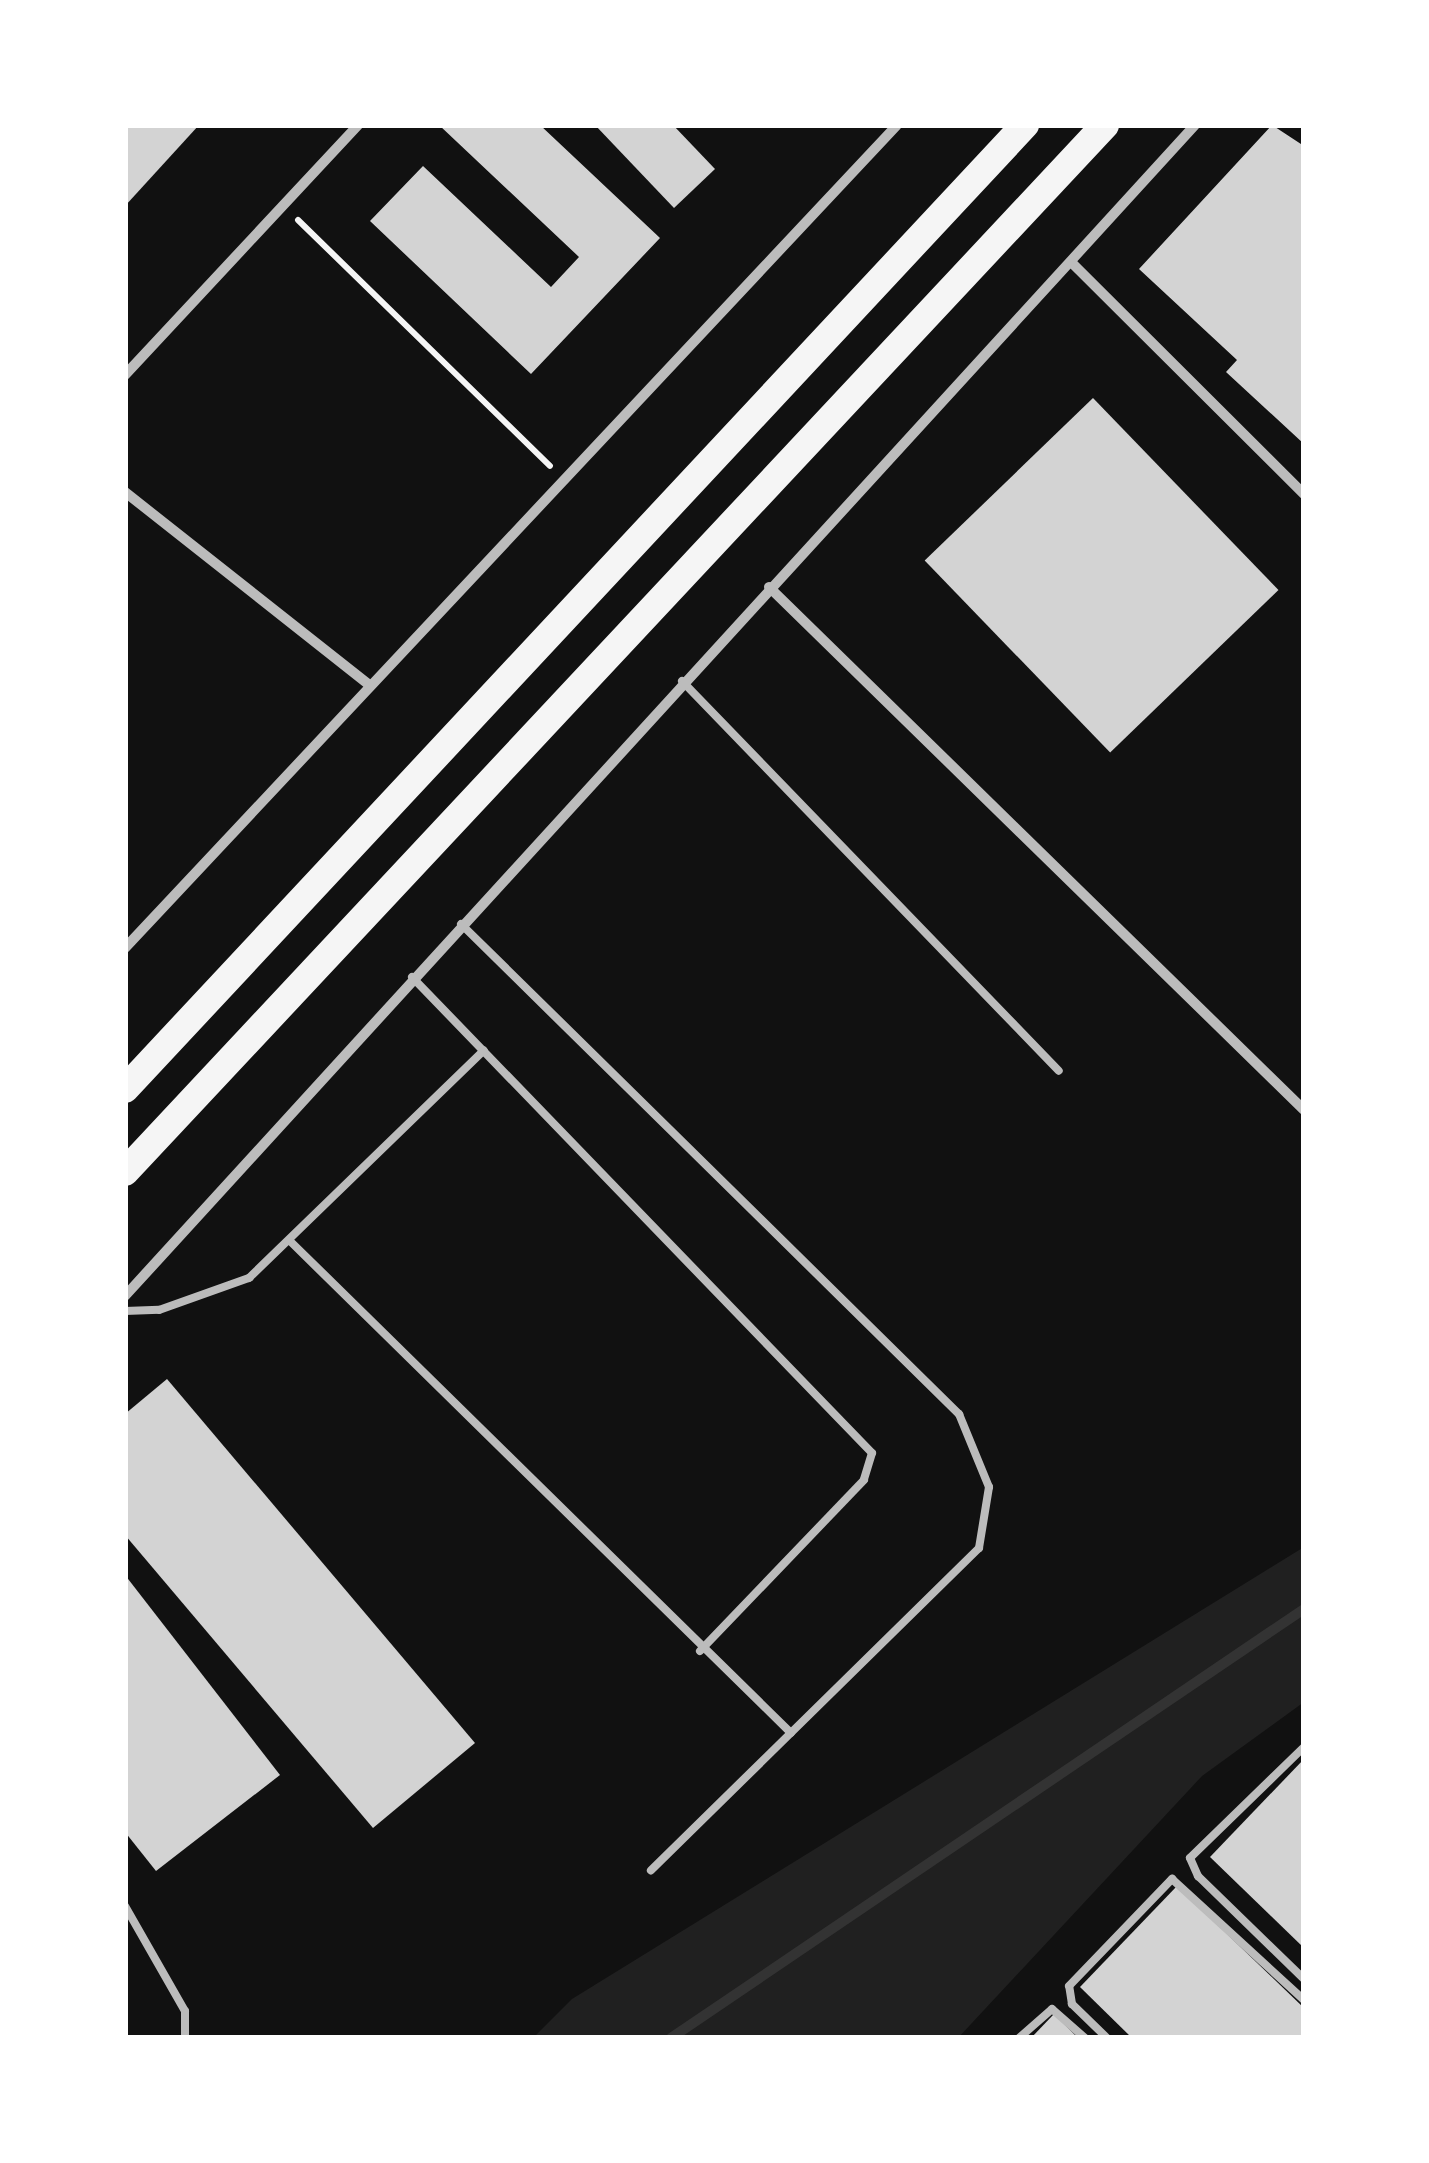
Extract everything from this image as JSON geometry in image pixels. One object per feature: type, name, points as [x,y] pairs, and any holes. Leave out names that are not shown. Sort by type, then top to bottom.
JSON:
[{"type":"highway","points":[[125,1089],[1025,125]]},
{"type":"highway","points":[[125,1172],[1104,125]]},
{"type":"street","points":[[125,375],[358,125]]},
{"type":"street","points":[[125,948],[369,684],[568,482],[897,125]]},
{"type":"street","points":[[125,1296],[682,681],[1196,125]]},
{"type":"street","points":[[1071,262],[1304,494]]},
{"type":"street","points":[[125,492],[369,684]]},
{"type":"street","points":[[768,587],[1020,825],[1304,1110]]},
{"type":"lane","points":[[682,681],[1059,1071]]},
{"type":"lane","points":[[461,924],[958,1414],[990,1487],[979,1548],[651,1870]]},
{"type":"lane","points":[[412,977],[872,1453],[864,1480],[700,1651]]},
{"type":"lane","points":[[125,1311],[160,1310],[249,1278],[484,1050]]},
{"type":"lane","points":[[290,1241],[700,1651],[791,1733]]},
{"type":"lane","points":[[1304,1747],[1190,1858],[1198,1876],[1304,1979]]},
{"type":"lane","points":[[1108,2038],[1072,2004],[1069,1986],[1172,1879],[1304,2000]]},
{"type":"lane","points":[[125,1906],[185,2011],[185,2038]]},
{"type":"lane","points":[[1019,2038],[1052,2009],[1085,2038]]},
{"type":"path","points":[[283,205],[568,482]]},
{"type":"shaded area","points":[[1304,1547],[1304,1702],[1202,1776],[958,2038],[533,2038],[572,1999]]},
{"type":"building","points":[[125,125],[199,125],[125,206]]},
{"type":"building","points":[[439,125],[540,125],[660,238],[531,374],[370,221],[423,166],[551,287],[579,257]]},
{"type":"building","points":[[595,125],[673,125],[715,169],[674,208]]},
{"type":"building","points":[[1272,125],[1304,146],[1304,444],[1226,372],[1237,360],[1139,269]]},
{"type":"building","points":[[1093,398],[1278,590],[1110,753],[925,561]]},
{"type":"building","points":[[167,1379],[475,1743],[373,1828],[125,1535],[125,1414]]},
{"type":"building","points":[[125,1575],[280,1775],[156,1871],[125,1832]]},
{"type":"building","points":[[1304,1759],[1304,1948],[1210,1857]]},
{"type":"building","points":[[1177,1886],[1304,2008],[1304,2038],[1132,2038],[1080,1987]]},
{"type":"building","points":[[1054,2014],[1078,2038],[1031,2038]]},
{"type":"waterway","points":[[671,2038],[1304,1609]]}]
